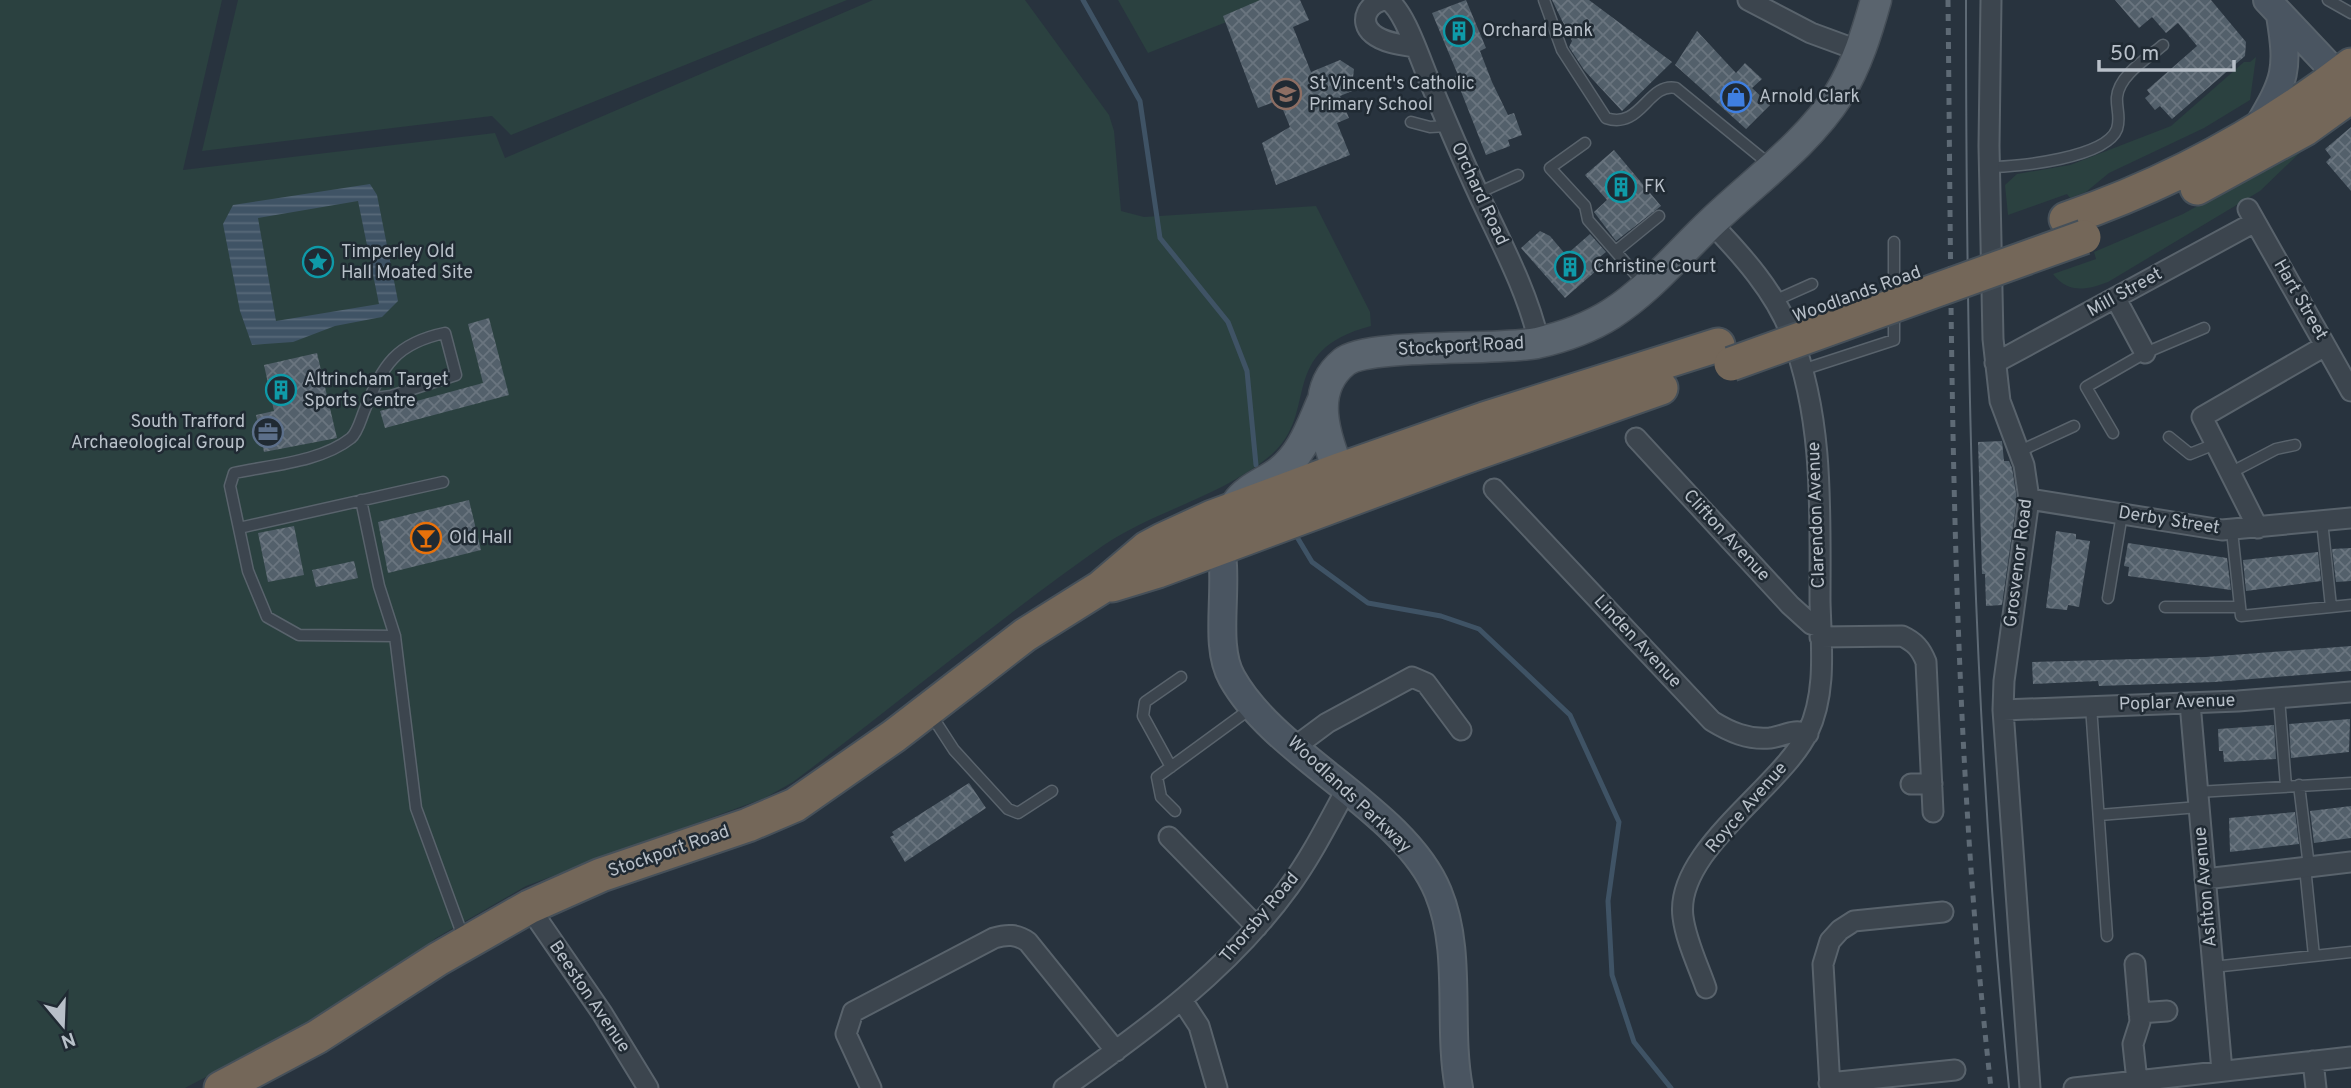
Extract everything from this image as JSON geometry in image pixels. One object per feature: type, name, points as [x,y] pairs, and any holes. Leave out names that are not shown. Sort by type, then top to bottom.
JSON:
[{"type":"highway","name":"Woodlands Road","points":[[2075,228],[2348,81]]},
{"type":"highway","name":"Woodlands Road","points":[[1344,485],[1725,354],[2075,228],[2151,209],[2221,176],[2305,129],[2348,81]]},
{"type":"highway","name":"Stockport Road","points":[[221,1088],[317,1037],[466,943],[529,907],[601,875],[781,812],[829,783],[1025,635],[1100,588],[1147,548],[1344,485]]},
{"type":"main road","name":"Stockport Road","points":[[1222,524],[1243,494],[1280,471],[1295,456],[1322,402],[1327,380],[1353,356],[1378,351],[1510,348],[1539,342],[1594,323],[1647,286],[1772,167],[1825,112],[1845,83],[1860,51],[1876,0]]},
{"type":"main road","points":[[1322,402],[1325,428],[1344,485]]},
{"type":"street","points":[[1748,0],[1826,41],[1860,51]]},
{"type":"street","name":"Grosvenor Road","points":[[1991,0],[1990,167],[1995,363],[2001,407],[2020,451],[2029,499],[2004,681],[2003,710],[2030,1088]]},
{"type":"street","points":[[2274,7],[2348,81]]},
{"type":"street","points":[[2256,130],[2283,82],[2286,57],[2274,7]]},
{"type":"street","name":"Orchard Road","points":[[1415,47],[1527,298],[1539,342]]},
{"type":"street","name":"Mill Street","points":[[1995,363],[2116,299],[2252,215]]},
{"type":"street","name":"Hart Street","points":[[2252,215],[2351,391]]},
{"type":"street","name":"Clarendon Avenue","points":[[1711,223],[1738,252],[1773,301],[1790,332],[1810,393],[1819,466],[1820,632]]},
{"type":"street","points":[[2116,299],[2145,352]]},
{"type":"street","points":[[2258,528],[2204,423],[2204,415],[2325,346]]},
{"type":"street","name":"Clifton Avenue","points":[[1636,438],[1790,605],[1820,632]]},
{"type":"street","name":"Linden Avenue","points":[[1494,489],[1712,721],[1734,734],[1752,737],[1772,738],[1797,730],[1808,734]]},
{"type":"street","name":"Derby Street","points":[[2029,499],[2232,531],[2351,518]]},
{"type":"street","name":"Woodlands Parkway","points":[[1222,524],[1225,659],[1232,678],[1254,707],[1409,849],[1430,876],[1440,896],[1449,950],[1454,1049],[1459,1088]]},
{"type":"street","points":[[1820,632],[1902,636],[1913,641],[1922,652],[1926,662],[1933,812]]},
{"type":"street","name":"Royce Avenue","points":[[1706,988],[1683,917],[1683,903],[1691,876],[1718,838],[1795,753],[1808,734],[1819,698],[1820,632]]},
{"type":"street","points":[[1296,746],[1327,723],[1412,677],[1426,683],[1461,730]]},
{"type":"street","name":"Poplar Avenue","points":[[2003,710],[2190,703],[2351,692]]},
{"type":"street","name":"Ashton Avenue","points":[[2190,703],[2222,1071]]},
{"type":"street","points":[[1911,784],[1932,784]]},
{"type":"street","name":"Thorsby Road","points":[[1064,1088],[1182,1000],[1257,927],[1291,884],[1346,790]]},
{"type":"street","points":[[1169,837],[1257,927]]},
{"type":"street","points":[[2205,879],[2351,862]]},
{"type":"street","name":"Beeston Avenue","points":[[529,907],[602,1013],[648,1088]]},
{"type":"street","points":[[1943,911],[1854,921],[1840,929],[1829,941],[1823,960],[1829,1085],[1955,1070]]},
{"type":"street","points":[[871,1088],[847,1040],[847,1023],[853,1012],[994,938],[1005,935],[1018,936],[1028,942],[1116,1051]]},
{"type":"street","points":[[2135,964],[2139,1013],[2133,1044],[2137,1081]]},
{"type":"street","points":[[1182,1000],[1199,1026],[1217,1088]]},
{"type":"street","points":[[2139,1013],[2167,1011]]},
{"type":"street","points":[[2074,1088],[2351,1056]]},
{"type":"street","points":[[2313,1061],[2316,1088]]},
{"type":"lane","points":[[1544,0],[1562,50],[1606,118],[1618,122],[1627,119],[1661,90],[1676,88],[1772,167]]},
{"type":"lane","points":[[2328,0],[2351,13]]},
{"type":"lane","points":[[1990,167],[2016,167],[2053,160],[2110,139],[2117,131],[2120,115],[2117,96],[2125,78],[2163,45]]},
{"type":"lane","points":[[1411,121],[1430,127],[1448,125]]},
{"type":"lane","points":[[1584,143],[1550,168],[1585,206],[1588,220],[1647,286]]},
{"type":"lane","points":[[1478,193],[1518,175]]},
{"type":"lane","points":[[1616,251],[1659,216]]},
{"type":"lane","points":[[1802,370],[1894,340],[1894,242]]},
{"type":"lane","points":[[1773,301],[1812,284]]},
{"type":"lane","points":[[2113,433],[2086,387],[2145,352],[2204,328]]},
{"type":"lane","points":[[369,399],[391,396],[456,376],[444,333],[417,339],[391,359],[369,399],[354,436],[330,451],[234,473],[230,486],[248,571],[267,617],[299,635],[395,636]]},
{"type":"lane","points":[[2020,451],[2074,425]]},
{"type":"lane","points":[[2169,437],[2190,454],[2215,444]]},
{"type":"lane","points":[[2230,473],[2276,449],[2295,444]]},
{"type":"lane","points":[[239,528],[443,482]]},
{"type":"lane","points":[[361,500],[379,586],[395,636],[415,808],[466,943]]},
{"type":"lane","points":[[2109,598],[2122,514]]},
{"type":"lane","points":[[2322,521],[2331,607]]},
{"type":"lane","points":[[2232,531],[2241,616],[2351,605]]},
{"type":"lane","points":[[2165,607],[2240,607]]},
{"type":"lane","points":[[1171,767],[1143,716],[1145,702],[1181,677]]},
{"type":"lane","points":[[2351,692],[2351,700]]},
{"type":"lane","points":[[2279,698],[2286,786]]},
{"type":"lane","points":[[2091,706],[2107,936]]},
{"type":"lane","points":[[1175,811],[1161,797],[1157,777],[1254,707]]},
{"type":"lane","points":[[928,710],[954,750],[1008,809],[1018,813],[1027,811],[1052,791]]},
{"type":"lane","points":[[2099,815],[2286,786],[2351,783]]},
{"type":"lane","points":[[2299,785],[2314,956]]},
{"type":"lane","points":[[2213,967],[2351,952]]},
{"type":"green space","points":[[0,0],[222,0],[183,170],[495,133],[505,158],[873,0],[1025,0],[1109,115],[1114,131],[1121,211],[1144,217],[1316,206],[1370,312],[1371,326],[1341,337],[1322,351],[1310,366],[1294,420],[1286,438],[1271,455],[1232,481],[1145,522],[1104,545],[793,782],[765,798],[526,886],[436,938],[411,958],[307,1024],[185,1088],[0,1088]]},
{"type":"green space","points":[[238,0],[847,0],[511,135],[492,116],[202,151]]},
{"type":"green space","points":[[1118,0],[1282,0],[1148,53]]},
{"type":"green space","points":[[2256,57],[2250,100],[2204,128],[2109,173],[2086,192],[2070,198],[2067,194],[2008,215],[2005,185],[2017,174],[2070,165],[2171,126],[2244,62],[2250,62]]},
{"type":"green space","points":[[2310,143],[2260,191],[2108,282],[2093,287],[2071,287],[2053,274],[2096,259],[2094,252],[2183,214]]},
{"type":"water","points":[[370,184],[377,195],[398,301],[382,317],[335,326],[293,342],[252,345],[240,311],[223,224],[233,205]],"holes":[[[358,201],[379,304],[276,321],[258,218]]]},
{"type":"building","points":[[1260,0],[1300,0],[1309,20],[1293,27],[1311,72],[1340,60],[1354,69],[1353,78],[1357,89],[1340,96],[1349,118],[1337,123],[1350,155],[1276,185],[1262,143],[1290,127],[1279,100],[1258,108],[1223,16]]},
{"type":"building","points":[[1466,0],[1486,48],[1480,51],[1492,82],[1508,115],[1514,113],[1522,135],[1508,140],[1510,146],[1486,155],[1455,76],[1458,75],[1432,13]]},
{"type":"building","points":[[1552,0],[1589,0],[1672,62],[1622,111],[1584,70],[1569,47],[1572,41]]},
{"type":"building","points":[[2115,0],[2211,0],[2246,42],[2245,56],[2172,119],[2160,106],[2155,110],[2145,98],[2150,94],[2147,90],[2197,46],[2178,23],[2166,33],[2152,17],[2139,28]]},
{"type":"building","name":"Arnold Clark","points":[[1697,31],[1736,73],[1745,63],[1762,79],[1752,88],[1770,105],[1746,129],[1675,65]]},
{"type":"building","points":[[2351,127],[2351,191],[2326,162],[2331,157],[2325,149]]},
{"type":"building","name":"FK","points":[[1614,150],[1661,206],[1616,241],[1594,212],[1607,200],[1585,175]]},
{"type":"building","name":"Christine Court","points":[[1540,231],[1550,236],[1566,255],[1590,234],[1606,252],[1600,257],[1605,263],[1565,298],[1521,248]]},
{"type":"building","points":[[489,318],[509,395],[385,428],[380,411],[483,383],[468,324]]},
{"type":"building","name":"Altrincham Target Sports Centre","points":[[317,353],[337,438],[264,452],[256,415],[274,411],[264,365]]},
{"type":"building","points":[[2002,441],[2004,461],[2009,461],[2012,468],[2017,499],[2002,605],[1986,606],[1985,574],[1982,574],[1978,442]]},
{"type":"building","points":[[469,500],[481,550],[388,573],[378,522]]},
{"type":"building","points":[[294,526],[304,575],[268,582],[258,533]]},
{"type":"building","points":[[2056,531],[2076,534],[2076,539],[2090,541],[2079,607],[2068,605],[2067,610],[2046,608]]},
{"type":"building","points":[[2128,543],[2227,558],[2231,590],[2128,576],[2129,567],[2124,566]]},
{"type":"building","points":[[2351,548],[2351,581],[2336,582],[2332,549]]},
{"type":"building","points":[[2318,552],[2321,581],[2246,591],[2243,560]]},
{"type":"building","points":[[354,561],[358,578],[316,587],[312,570]]},
{"type":"building","points":[[2351,646],[2351,671],[2215,682],[2099,686],[2098,681],[2033,684],[2032,662],[2206,657]]},
{"type":"building","points":[[2350,719],[2349,752],[2291,758],[2289,724]]},
{"type":"building","points":[[2274,725],[2276,759],[2224,762],[2223,751],[2219,751],[2218,729]]},
{"type":"building","points":[[969,783],[986,808],[905,862],[890,837],[894,835],[892,832]]},
{"type":"building","points":[[2351,806],[2351,838],[2314,843],[2310,811]]},
{"type":"building","points":[[2295,812],[2299,844],[2230,852],[2229,818]]},
{"type":"waterway","points":[[1083,0],[1140,101],[1160,238],[1228,322],[1247,371],[1256,465]]},
{"type":"waterway","points":[[1297,537],[1312,562],[1368,603],[1441,616],[1479,629],[1570,715],[1619,822],[1608,901],[1612,975],[1634,1042],[1671,1088]]},
{"type":"tram line","points":[[1966,0],[1974,545],[1987,817],[2009,1088]]},
{"type":"railway","points":[[1948,0],[1953,408],[1960,681],[1978,952],[1991,1088]]},
{"type":"place","name":"Orchard Bank","points":[[1459,31]]},
{"type":"place","name":"St Vincent's Catholic Primary School","points":[[1286,94]]},
{"type":"place","name":"Arnold Clark","points":[[1736,97]]},
{"type":"place","name":"FK","points":[[1621,187]]},
{"type":"place","name":"Timperley Old Hall Moated Site","points":[[318,262]]},
{"type":"place","name":"Christine Court","points":[[1570,267]]},
{"type":"place","name":"Altrincham Target Sports Centre","points":[[281,390]]},
{"type":"place","name":"South Trafford Archaeological Group","points":[[268,432]]},
{"type":"place","name":"Old Hall","points":[[426,538]]}]
